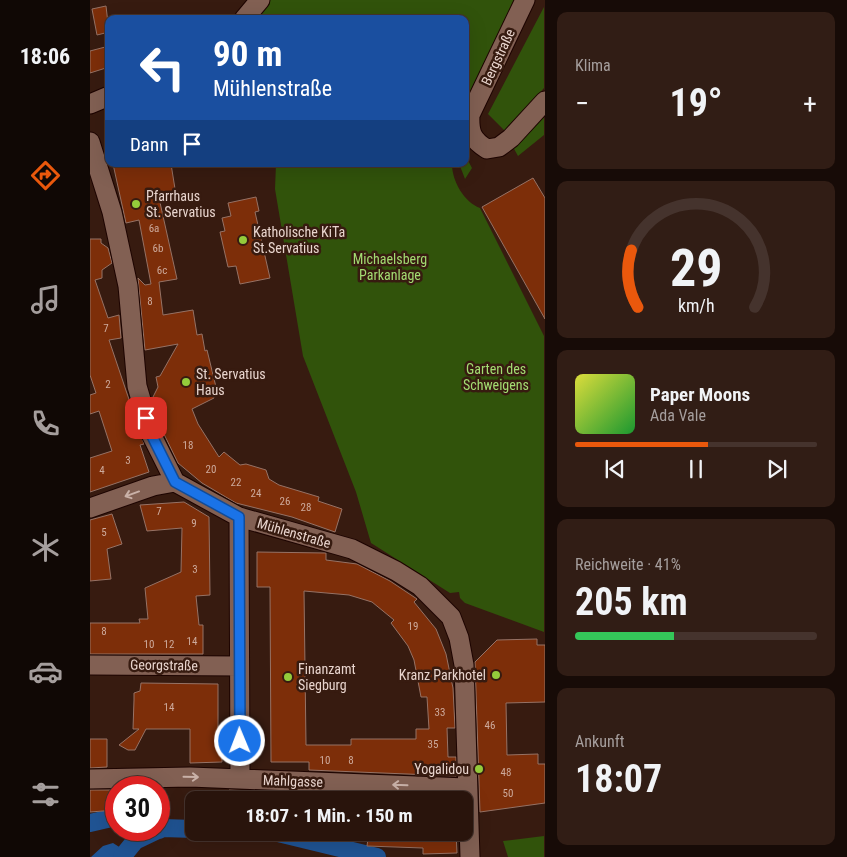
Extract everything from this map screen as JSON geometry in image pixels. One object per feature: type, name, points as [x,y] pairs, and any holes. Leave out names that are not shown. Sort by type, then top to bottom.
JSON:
[{"type":"street","points":[[247,15],[260,0]]},
{"type":"street","name":"Bergstraße","points":[[525,0],[470,115],[469,128],[475,141],[487,149],[499,147],[511,138],[544,101]]},
{"type":"street","points":[[90,104],[105,98]]},
{"type":"street","points":[[90,142],[112,212],[128,286],[138,386],[151,434],[175,482],[153,486],[90,508]]},
{"type":"street","name":"Mühlenstraße","points":[[175,482],[239,517],[352,549],[420,586],[448,612],[458,638],[464,665],[466,788],[470,855]]},
{"type":"street","points":[[239,517],[240,779]]},
{"type":"street","name":"Georgstraße","points":[[90,665],[239,666]]},
{"type":"street","name":"Mahlgasse","points":[[90,779],[190,777],[466,788]]},
{"type":"green space","points":[[266,0],[521,0],[469,100],[469,15],[253,15]]},
{"type":"green space","points":[[544,7],[544,88],[505,131],[488,114]]},
{"type":"green space","points":[[544,112],[544,135],[518,156],[513,147]]},
{"type":"green space","points":[[469,162],[472,168],[465,179],[460,167],[469,167]]},
{"type":"green space","name":"Michaelsberg Parkanlage","points":[[276,167],[452,167],[454,177],[464,196],[480,208],[544,336],[544,632],[465,603],[460,598],[459,592],[450,593],[371,543],[356,492],[303,356],[275,189]]},
{"type":"green space","points":[[544,836],[544,857],[508,857],[503,841]]},
{"type":"water","points":[[129,842],[136,848],[131,857],[91,857],[103,846],[113,843],[124,850]]},
{"type":"building","points":[[106,6],[105,33],[97,35],[92,9]]},
{"type":"building","points":[[105,47],[105,68],[90,73],[90,51]]},
{"type":"building","points":[[114,167],[171,167],[176,195],[159,198],[177,279],[159,282],[163,315],[193,310],[197,335],[202,334],[205,351],[207,350],[216,387],[211,388],[214,398],[192,409],[198,424],[219,457],[224,452],[240,465],[246,464],[266,470],[269,479],[279,485],[319,497],[318,501],[342,509],[335,532],[292,517],[236,503],[202,483],[178,463],[162,430],[152,399],[158,387],[156,377],[160,376],[178,344],[145,350],[138,278],[145,285],[151,284],[139,220],[126,223]]},
{"type":"building","points":[[533,178],[545,198],[545,319],[482,207]]},
{"type":"building","points":[[256,197],[259,211],[255,212],[270,278],[240,284],[236,266],[228,267],[220,232],[225,231],[222,218],[231,216],[228,203]]},
{"type":"building","points":[[90,239],[101,239],[101,243],[108,248],[112,263],[102,270],[102,278],[95,280],[108,318],[119,315],[121,338],[109,340],[144,444],[140,445],[149,472],[90,492],[90,458],[112,451],[99,411],[90,414],[90,395],[96,393],[90,375]]},
{"type":"building","points":[[184,502],[209,517],[210,595],[196,596],[199,625],[203,625],[203,654],[90,654],[90,623],[140,623],[139,619],[148,619],[145,588],[181,572],[182,528],[147,531],[140,505]]},
{"type":"building","points":[[112,514],[122,544],[107,549],[111,579],[90,581],[90,520]]},
{"type":"building","points":[[257,552],[326,553],[326,560],[357,564],[390,581],[417,599],[414,602],[436,629],[446,654],[453,688],[455,728],[447,728],[448,757],[456,757],[456,776],[309,770],[309,762],[271,762],[270,587],[257,587]],"holes":[[[304,591],[349,595],[372,602],[394,620],[391,623],[408,646],[414,660],[421,697],[427,697],[429,729],[416,729],[416,739],[351,739],[351,745],[306,745]]]},
{"type":"building","points":[[537,639],[537,645],[545,645],[545,702],[506,703],[507,755],[538,754],[538,764],[545,764],[545,803],[480,812],[475,662],[497,640]]},
{"type":"building","points":[[141,683],[218,684],[218,743],[222,743],[222,762],[190,763],[190,729],[146,729],[135,750],[128,750],[119,745],[139,729],[133,729],[134,693],[140,691]]},
{"type":"building","points":[[90,739],[107,739],[107,767],[90,768]]},
{"type":"building","points":[[90,790],[105,790],[105,811],[90,812]]},
{"type":"building","points":[[368,841],[456,841],[457,853],[423,854],[423,848],[367,846]]},
{"type":"waterway","points":[[90,823],[105,820]]},
{"type":"waterway","points":[[170,828],[185,829]]},
{"type":"waterway","points":[[122,857],[135,841]]},
{"type":"waterway","points":[[311,841],[377,857]]},
{"type":"place","name":"Pfarrhaus St. Servatius","points":[[136,204]]},
{"type":"place","name":"Katholische KiTa St.Servatius","points":[[243,240]]},
{"type":"place","name":"St. Servatius Haus","points":[[186,382]]},
{"type":"place","name":"Kranz Parkhotel","points":[[496,675]]},
{"type":"place","name":"Finanzamt Siegburg","points":[[288,677]]},
{"type":"place","name":"Yogalidou","points":[[479,769]]},
{"type":"route","points":[[146,418],[151,434],[175,482],[239,517],[240,741]]},
{"type":"park label","name":"Garten des Schweigens","points":[[496,378]]}]
